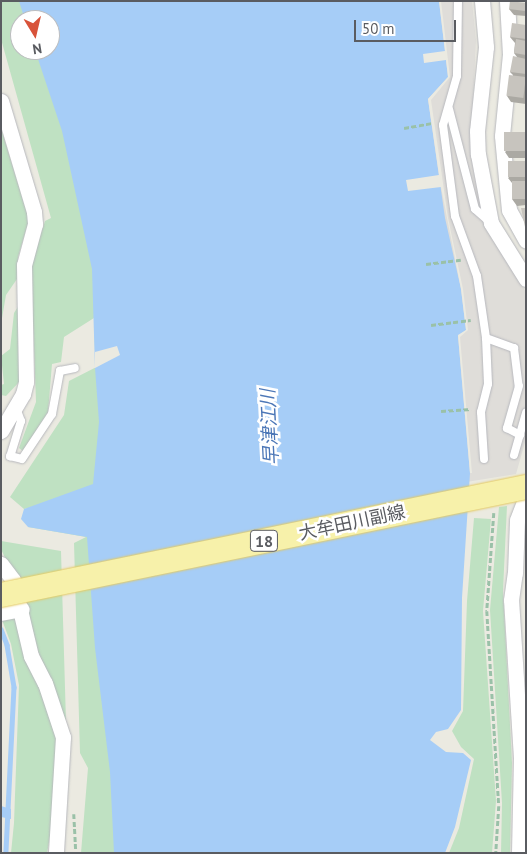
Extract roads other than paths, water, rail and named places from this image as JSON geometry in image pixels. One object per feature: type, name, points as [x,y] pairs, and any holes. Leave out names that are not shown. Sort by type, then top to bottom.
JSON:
[{"type":"main road","name":"大牟田川副線","points":[[1,595],[526,487]]},
{"type":"street","points":[[482,1],[486,47],[477,131],[478,154],[492,223],[526,279]]},
{"type":"street","points":[[507,1],[510,54],[502,136],[508,210],[526,241]]},
{"type":"street","points":[[1,101],[34,212],[35,224],[24,265],[26,382],[24,394],[8,405],[1,431]]},
{"type":"street","points":[[519,853],[523,758],[518,600],[515,573],[526,496]]},
{"type":"street","points":[[1,564],[13,580],[22,609],[31,656],[45,683],[63,737],[56,853]]},
{"type":"street","points":[[1,613],[22,609]]},
{"type":"lane","points":[[458,1],[457,76],[443,125],[455,216],[477,276],[486,338],[488,384],[481,412],[484,459]]},
{"type":"lane","points":[[448,107],[474,209],[492,223]]},
{"type":"lane","points":[[486,338],[514,348],[519,386],[507,428],[520,434]]},
{"type":"lane","points":[[8,405],[21,421],[10,456],[22,459],[52,414],[60,371],[75,368]]},
{"type":"lane","points":[[514,456],[526,413]]},
{"type":"water","name":"早津江川","points":[[19,1],[439,1],[448,77],[428,99],[445,218],[461,289],[466,330],[458,336],[470,473],[462,598],[461,710],[448,729],[436,732],[430,740],[446,752],[463,753],[471,760],[455,827],[445,853],[114,853],[110,772],[95,648],[87,537],[28,527],[21,519],[24,509],[93,484],[99,422],[95,368],[92,269],[62,131],[38,60],[60,60],[60,10],[22,10]]},
{"type":"water","points":[[1,806],[11,809],[11,819],[1,817]]},
{"type":"waterway","points":[[1,629],[7,645],[14,687],[6,853]]}]
